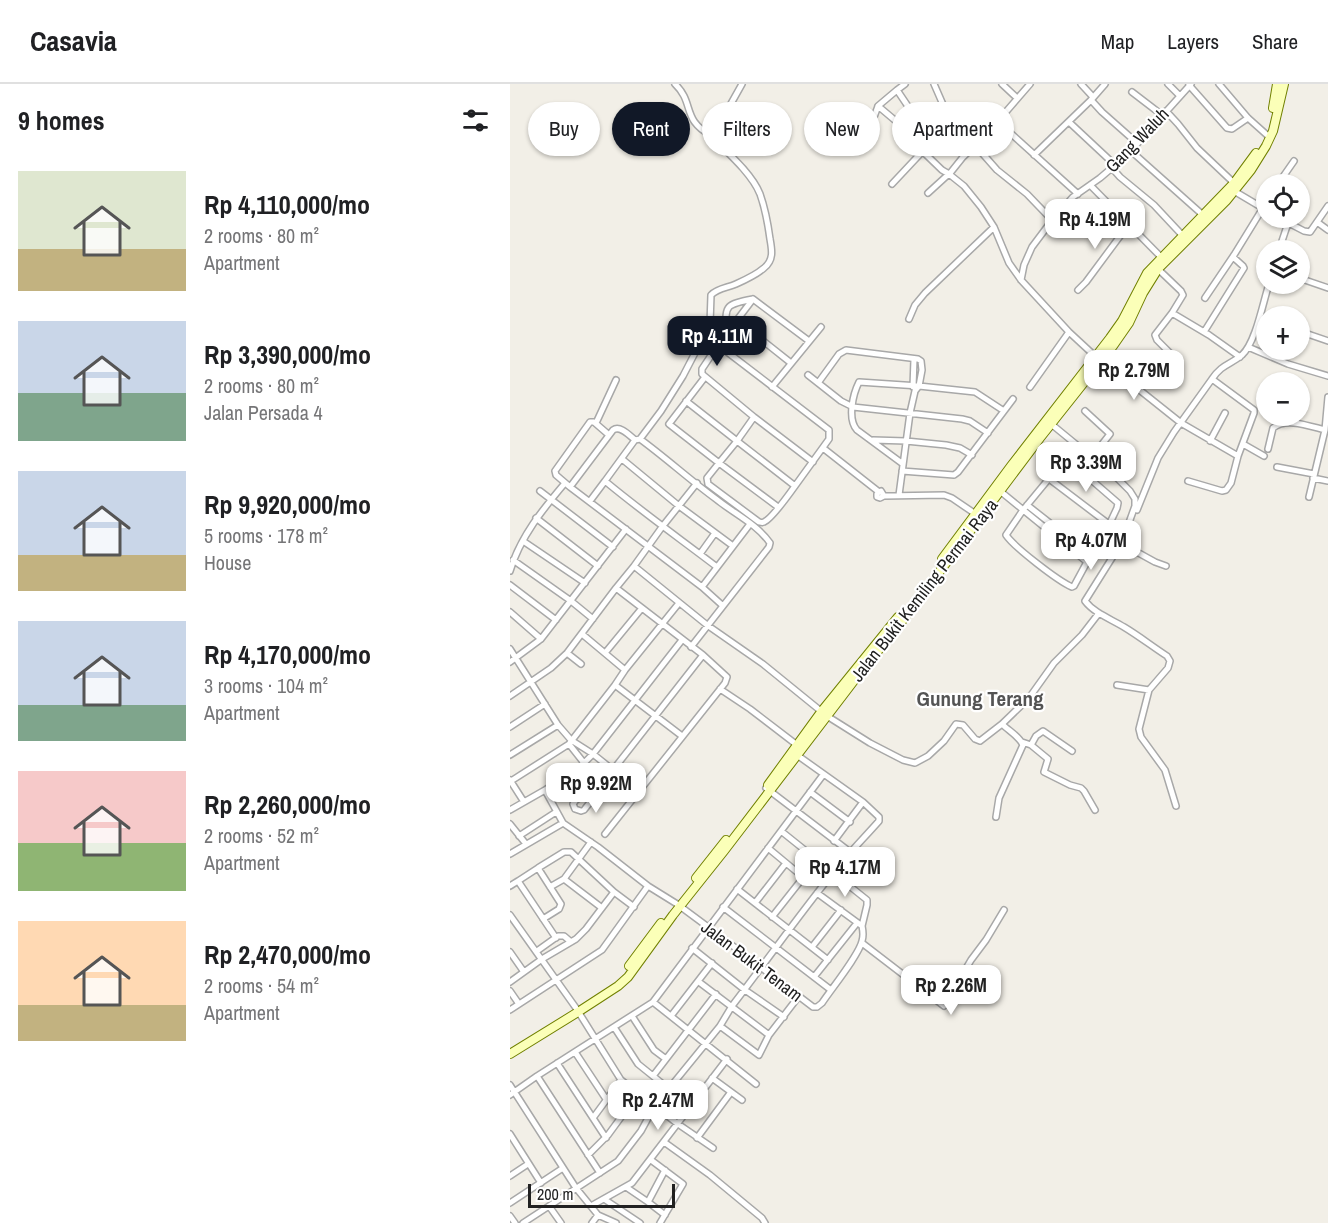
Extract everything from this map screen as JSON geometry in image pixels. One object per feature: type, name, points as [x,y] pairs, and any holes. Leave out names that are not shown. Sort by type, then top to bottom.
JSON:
[{"type":"street","points":[[675,84],[686,100],[693,121],[702,130]]},
{"type":"street","points":[[732,102],[742,84]]},
{"type":"street","points":[[880,104],[905,84]]},
{"type":"street","points":[[934,84],[942,102]]},
{"type":"street","points":[[1002,84],[1017,98]]},
{"type":"street","points":[[1014,102],[1030,84]]},
{"type":"street","points":[[1081,84],[1102,112],[1137,143]]},
{"type":"street","points":[[1034,155],[1069,123],[1105,84]]},
{"type":"street","points":[[1168,84],[1180,96]]},
{"type":"street","points":[[1190,84],[1227,128],[1232,129],[1248,118]]},
{"type":"street","name":"Gang Waluh","points":[[1021,280],[1024,265],[1032,247],[1052,220],[1078,194],[1131,151],[1190,84]]},
{"type":"street","points":[[1219,84],[1248,118],[1267,135]]},
{"type":"street","name":"Jalan Bukit Kemiling Permai Raya","points":[[1242,176],[1267,135],[1277,84]]},
{"type":"street","name":"Jalan Bukit Kemiling Permai Raya","points":[[768,789],[797,745],[824,714],[1099,359],[1158,269],[1226,201],[1266,146],[1273,131],[1284,84]]},
{"type":"street","points":[[897,90],[905,102]]},
{"type":"street","points":[[1132,92],[1178,124],[1234,187],[1256,201]]},
{"type":"street","points":[[880,108],[892,118]]},
{"type":"street","points":[[1069,123],[1113,166],[1120,177],[1154,205],[1183,236]]},
{"type":"street","points":[[1014,137],[1078,194]]},
{"type":"street","points":[[1131,151],[1204,216]]},
{"type":"street","points":[[590,501],[661,411],[683,376],[710,324],[711,295],[717,290],[755,274],[769,262],[771,257],[767,221],[759,192],[742,168],[730,156]]},
{"type":"street","points":[[892,184],[921,156]]},
{"type":"street","points":[[927,156],[964,186],[981,207],[994,227],[1009,262],[1021,280],[1069,332],[1099,359],[1181,423],[1238,456]]},
{"type":"street","points":[[928,194],[964,156]]},
{"type":"street","points":[[985,156],[1052,220]]},
{"type":"street","points":[[1285,174],[1294,161]]},
{"type":"street","points":[[1090,185],[1161,257]]},
{"type":"street","name":"Jalan Bukit Kemiling Permai Raya","points":[[1136,300],[1147,273],[1234,187]]},
{"type":"street","points":[[1299,228],[1310,232],[1328,206]]},
{"type":"street","points":[[1205,298],[1256,221]]},
{"type":"street","points":[[1317,222],[1328,230]]},
{"type":"street","points":[[1078,290],[1129,224]]},
{"type":"street","points":[[909,319],[915,305],[925,293],[994,227]]},
{"type":"street","points":[[1204,332],[1244,268],[1233,257]]},
{"type":"street","points":[[1158,269],[1183,295],[1155,335],[1172,355]]},
{"type":"street","points":[[1310,282],[1328,288]]},
{"type":"street","points":[[753,299],[718,345],[702,369],[702,374],[813,462]]},
{"type":"street","points":[[726,335],[729,306],[753,299],[809,340]]},
{"type":"street","points":[[1172,313],[1240,357]]},
{"type":"street","points":[[738,321],[791,363]]},
{"type":"street","points":[[772,387],[821,327]]},
{"type":"street","points":[[1166,566],[1131,549],[1124,543],[1158,458],[1174,432],[1219,369],[1240,357],[1248,347],[1256,328]]},
{"type":"street","points":[[1030,387],[1069,332]]},
{"type":"street","points":[[1310,335],[1328,341]]},
{"type":"street","points":[[718,345],[829,430],[829,439],[813,462],[769,518],[760,523],[708,484],[707,480],[754,417]]},
{"type":"street","points":[[1248,347],[1288,364],[1328,376]]},
{"type":"street","points":[[818,382],[839,354],[846,350],[914,359],[915,387],[899,495]]},
{"type":"street","points":[[808,375],[841,401],[853,407],[962,419],[970,421],[988,433]]},
{"type":"street","points":[[705,377],[669,424],[778,507]]},
{"type":"street","points":[[1188,481],[1222,491],[1226,490],[1231,483],[1254,412],[1212,379]]},
{"type":"street","points":[[596,423],[616,380]]},
{"type":"street","points":[[903,464],[854,427],[853,407],[857,384],[861,381],[975,392],[1004,411]]},
{"type":"street","points":[[1309,497],[1324,430],[1328,398]]},
{"type":"street","points":[[902,471],[954,475],[1013,399]]},
{"type":"street","points":[[686,401],[795,486]]},
{"type":"street","points":[[1085,411],[1110,434],[1092,457]]},
{"type":"street","points":[[1210,441],[1225,413]]},
{"type":"street","points":[[609,435],[596,423],[590,422],[555,471],[556,475],[702,587],[722,605]]},
{"type":"street","points":[[1048,422],[1131,491],[1136,502],[1122,542],[1086,599],[1086,603],[1125,627],[1167,656],[1170,661],[1168,668],[1149,690],[1139,729],[1141,737],[1165,770],[1176,806]]},
{"type":"street","name":"Jalan Bukit Kemiling Permai Raya","points":[[978,516],[1000,491],[1048,422]]},
{"type":"street","points":[[1268,449],[1275,425],[1300,424],[1324,430]]},
{"type":"street","points":[[510,571],[513,560],[536,518],[617,428],[638,439],[697,483],[750,524],[770,543],[691,647]]},
{"type":"street","points":[[873,440],[946,445],[972,454]]},
{"type":"street","points":[[1243,444],[1264,456]]},
{"type":"street","points":[[823,448],[881,494],[944,495],[978,516]]},
{"type":"street","points":[[1066,458],[1118,503],[1101,542],[1074,586],[1070,587],[1020,549],[1006,535],[1025,507],[1066,458]]},
{"type":"street","points":[[622,459],[679,506],[733,546]]},
{"type":"street","points":[[1277,467],[1328,481]]},
{"type":"street","points":[[1048,478],[1110,525]]},
{"type":"street","points":[[605,481],[717,567]]},
{"type":"street","points":[[510,696],[552,668],[567,653],[697,483]]},
{"type":"street","points":[[540,491],[613,547]]},
{"type":"street","points":[[1000,491],[1093,553]]},
{"type":"street","points":[[1025,507],[1056,537],[1087,562]]},
{"type":"street","points":[[536,518],[598,566]]},
{"type":"street","points":[[702,587],[750,524]]},
{"type":"street","points":[[513,660],[541,639],[626,529]]},
{"type":"street","points":[[1056,537],[1060,531]]},
{"type":"street","points":[[700,554],[715,533]]},
{"type":"street","points":[[524,541],[585,583]]},
{"type":"street","points":[[513,560],[571,601],[592,619]]},
{"type":"street","points":[[634,566],[707,625],[763,664],[824,714],[870,743],[903,760],[915,763],[928,756],[944,741],[956,724],[963,725],[975,739],[980,741],[1002,724],[1029,698],[1054,663],[1082,635],[1099,613]]},
{"type":"street","points":[[510,585],[556,620]]},
{"type":"street","points":[[605,834],[725,683],[726,677],[703,656],[616,588]]},
{"type":"street","points":[[524,802],[510,780],[570,742],[679,603]]},
{"type":"street","points":[[605,653],[642,608]]},
{"type":"street","points":[[510,612],[541,639]]},
{"type":"street","points":[[582,634],[625,670]]},
{"type":"street","points":[[510,810],[545,790],[584,763],[682,640]]},
{"type":"street","points":[[510,649],[513,660],[531,682],[584,763]]},
{"type":"street","points":[[567,653],[581,664]]},
{"type":"street","points":[[605,783],[574,802],[575,809],[584,810],[615,772],[703,656]]},
{"type":"street","points":[[615,685],[682,736]]},
{"type":"street","points":[[1117,685],[1149,690]]},
{"type":"street","points":[[720,689],[797,745]]},
{"type":"street","points":[[510,727],[545,704]]},
{"type":"street","name":"Jalan Bukit Kemiling Permai Raya","points":[[510,1054],[577,1010],[623,974],[739,824],[797,755],[824,714]]},
{"type":"street","points":[[510,755],[558,724]]},
{"type":"street","points":[[1002,724],[1022,742],[1031,745],[1048,759],[1044,772],[1081,788],[1095,810]]},
{"type":"street","points":[[1031,745],[1036,736],[1043,731],[1072,751]]},
{"type":"street","points":[[570,742],[593,754],[639,791]]},
{"type":"street","points":[[996,817],[999,798],[1022,747],[1022,742]]},
{"type":"street","points":[[523,1223],[618,1161],[641,1131],[654,1107],[720,1026],[732,1006],[817,893],[880,819],[863,802],[797,755]]},
{"type":"street","points":[[512,1093],[652,1002],[823,775]]},
{"type":"street","points":[[768,789],[850,852]]},
{"type":"street","points":[[510,854],[563,824],[545,790]]},
{"type":"street","points":[[810,792],[850,822]]},
{"type":"street","points":[[834,841],[863,802]]},
{"type":"street","points":[[519,836],[556,812]]},
{"type":"street","points":[[510,824],[525,844]]},
{"type":"street","name":"Jalan Bukit Tenam","points":[[563,824],[678,905],[813,1007],[822,1003],[862,943]]},
{"type":"street","points":[[781,831],[867,900],[859,925],[814,977]]},
{"type":"street","points":[[550,887],[564,879],[591,842]]},
{"type":"street","points":[[768,848],[803,877]]},
{"type":"street","points":[[510,886],[564,852],[571,852],[614,892],[634,907]]},
{"type":"street","points":[[772,917],[817,860]]},
{"type":"street","points":[[755,903],[786,863]]},
{"type":"street","points":[[538,868],[561,906],[543,919]]},
{"type":"street","points":[[564,879],[602,908]]},
{"type":"street","points":[[518,881],[556,938]]},
{"type":"street","points":[[510,1010],[602,950],[648,886]]},
{"type":"street","points":[[737,889],[828,960]]},
{"type":"street","points":[[510,981],[576,939],[614,892]]},
{"type":"street","points":[[817,893],[859,925],[863,930],[862,943],[944,1006],[1004,910]]},
{"type":"street","points":[[723,907],[831,990]]},
{"type":"street","points":[[812,947],[841,910]]},
{"type":"street","points":[[510,915],[577,1010],[621,1080],[654,1107],[713,1148]]},
{"type":"street","points":[[537,951],[556,938],[564,936],[572,942]]},
{"type":"street","points":[[692,948],[745,990],[784,1017]]},
{"type":"street","points":[[510,952],[524,972]]},
{"type":"street","points":[[671,1016],[712,963]]},
{"type":"street","points":[[699,982],[769,1035]]},
{"type":"street","points":[[510,992],[519,1004]]},
{"type":"street","points":[[653,1076],[716,994]]},
{"type":"street","points":[[720,1026],[759,1055],[769,1035],[799,996]]},
{"type":"street","points":[[652,1002],[756,1084]]},
{"type":"street","name":"Jalan Bukit Kemiling Permai Raya","points":[[510,1048],[577,1010]]},
{"type":"street","points":[[632,1016],[654,1050],[666,1059]]},
{"type":"street","points":[[614,1026],[638,1064],[669,1089]]},
{"type":"street","points":[[575,1052],[606,1099]]},
{"type":"street","points":[[591,1206],[632,1184],[727,1059]]},
{"type":"street","points":[[557,1063],[606,1138]]},
{"type":"street","points":[[537,1076],[600,1173]]},
{"type":"street","points":[[712,1078],[742,1100]]},
{"type":"street","points":[[593,1118],[621,1080]]},
{"type":"street","points":[[510,1085],[512,1093],[576,1188],[598,1215],[616,1223]]},
{"type":"street","points":[[697,1138],[731,1092]]},
{"type":"street","points":[[588,1155],[606,1138],[638,1094]]},
{"type":"street","points":[[510,1134],[541,1183]]},
{"type":"street","points":[[664,1142],[710,1175],[765,1223]]},
{"type":"street","points":[[510,1148],[516,1143]]},
{"type":"street","points":[[651,1160],[683,1184],[660,1223]]},
{"type":"street","points":[[510,1176],[528,1164]]},
{"type":"street","points":[[510,1203],[563,1168]]},
{"type":"street","points":[[648,1202],[665,1170]]},
{"type":"street","points":[[626,1187],[665,1215]]},
{"type":"street","points":[[604,1199],[640,1223]]},
{"type":"street","points":[[549,1206],[561,1223]]},
{"type":"street","points":[[592,1223],[598,1215]]},
{"type":"street","points":[[510,1216],[514,1223]]},
{"type":"district","name":"Gunung Terang","points":[[980,698]]}]
